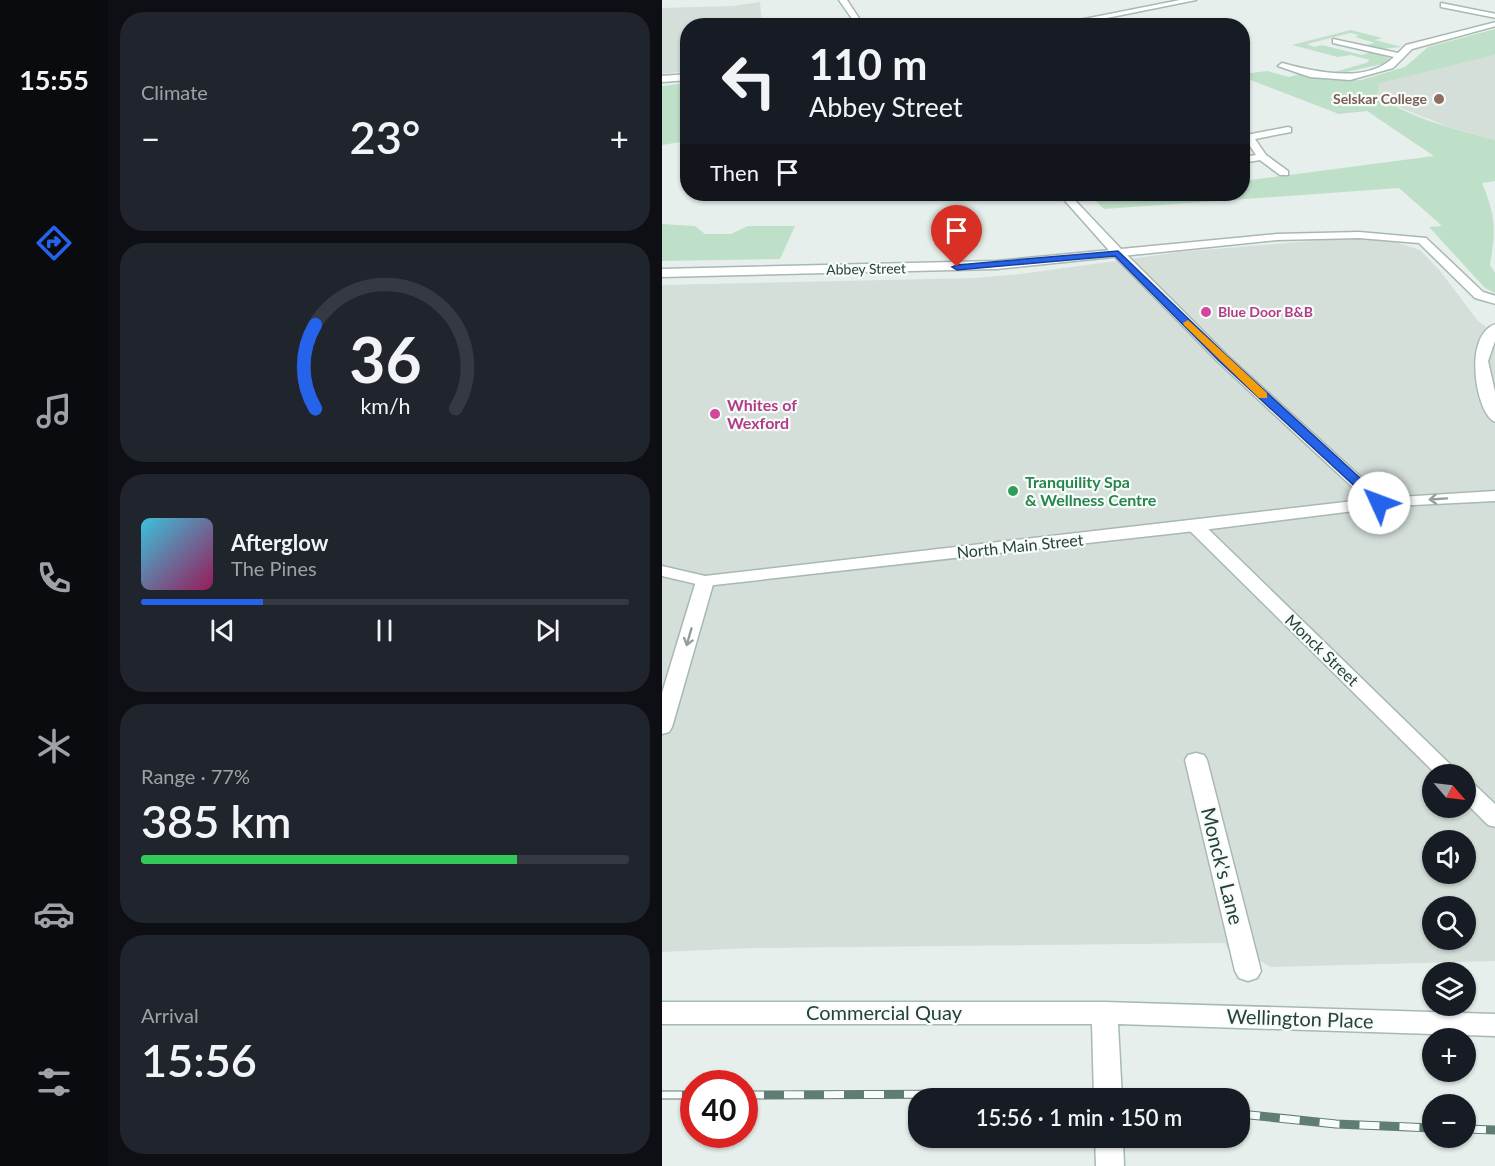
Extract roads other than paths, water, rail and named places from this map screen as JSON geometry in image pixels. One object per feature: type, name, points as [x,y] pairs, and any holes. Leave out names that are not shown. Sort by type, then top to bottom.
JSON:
[{"type":"street","points":[[843,0],[855,18]]},
{"type":"street","points":[[1095,18],[1192,0]]},
{"type":"street","points":[[1444,5],[1496,16]]},
{"type":"street","points":[[1282,66],[1310,74],[1350,77],[1390,66],[1409,47],[1496,24]]},
{"type":"street","points":[[1336,41],[1401,56]]},
{"type":"street","points":[[662,80],[680,78]]},
{"type":"street","points":[[1250,137],[1288,130]]},
{"type":"street","points":[[1250,139],[1262,157],[1284,173]]},
{"type":"street","points":[[1250,159],[1262,157]]},
{"type":"street","points":[[1070,201],[1118,253],[1223,358],[1379,503]]},
{"type":"street","name":"Abbey Street","points":[[662,273],[957,267],[1277,237],[1392,236],[1422,240],[1479,295],[1496,300]]},
{"type":"street","points":[[1496,328],[1484,343],[1480,360],[1496,418]]},
{"type":"street","name":"North Main Street","points":[[662,571],[705,581],[1379,503],[1496,496]]},
{"type":"street","name":"Monck Street","points":[[1195,526],[1439,764]]},
{"type":"street","points":[[662,727],[705,581]]},
{"type":"street","name":"Monck's Lane","points":[[1196,760],[1248,971]]},
{"type":"street","points":[[1476,800],[1496,819]]},
{"type":"street","points":[[1106,1012],[1108,1088]]},
{"type":"street","name":"Commercial Quay","points":[[662,1013],[1106,1012]]},
{"type":"street","name":"Wellington Place","points":[[1106,1012],[1496,1025]]},
{"type":"street","points":[[1109,1148],[1110,1166]]},
{"type":"railway","points":[[758,1095],[908,1094]]},
{"type":"railway","points":[[662,1095],[680,1095]]},
{"type":"railway","points":[[1250,1115],[1336,1124],[1422,1128]]},
{"type":"railway","points":[[1476,1129],[1496,1130]]},
{"type":"place","name":"Selskar College","points":[[1439,99]]},
{"type":"place","name":"Blue Door B&B","points":[[1206,312]]},
{"type":"place","name":"Whites of Wexford","points":[[715,414]]},
{"type":"place","name":"Tranquility Spa & Wellness Centre","points":[[1013,491]]}]
